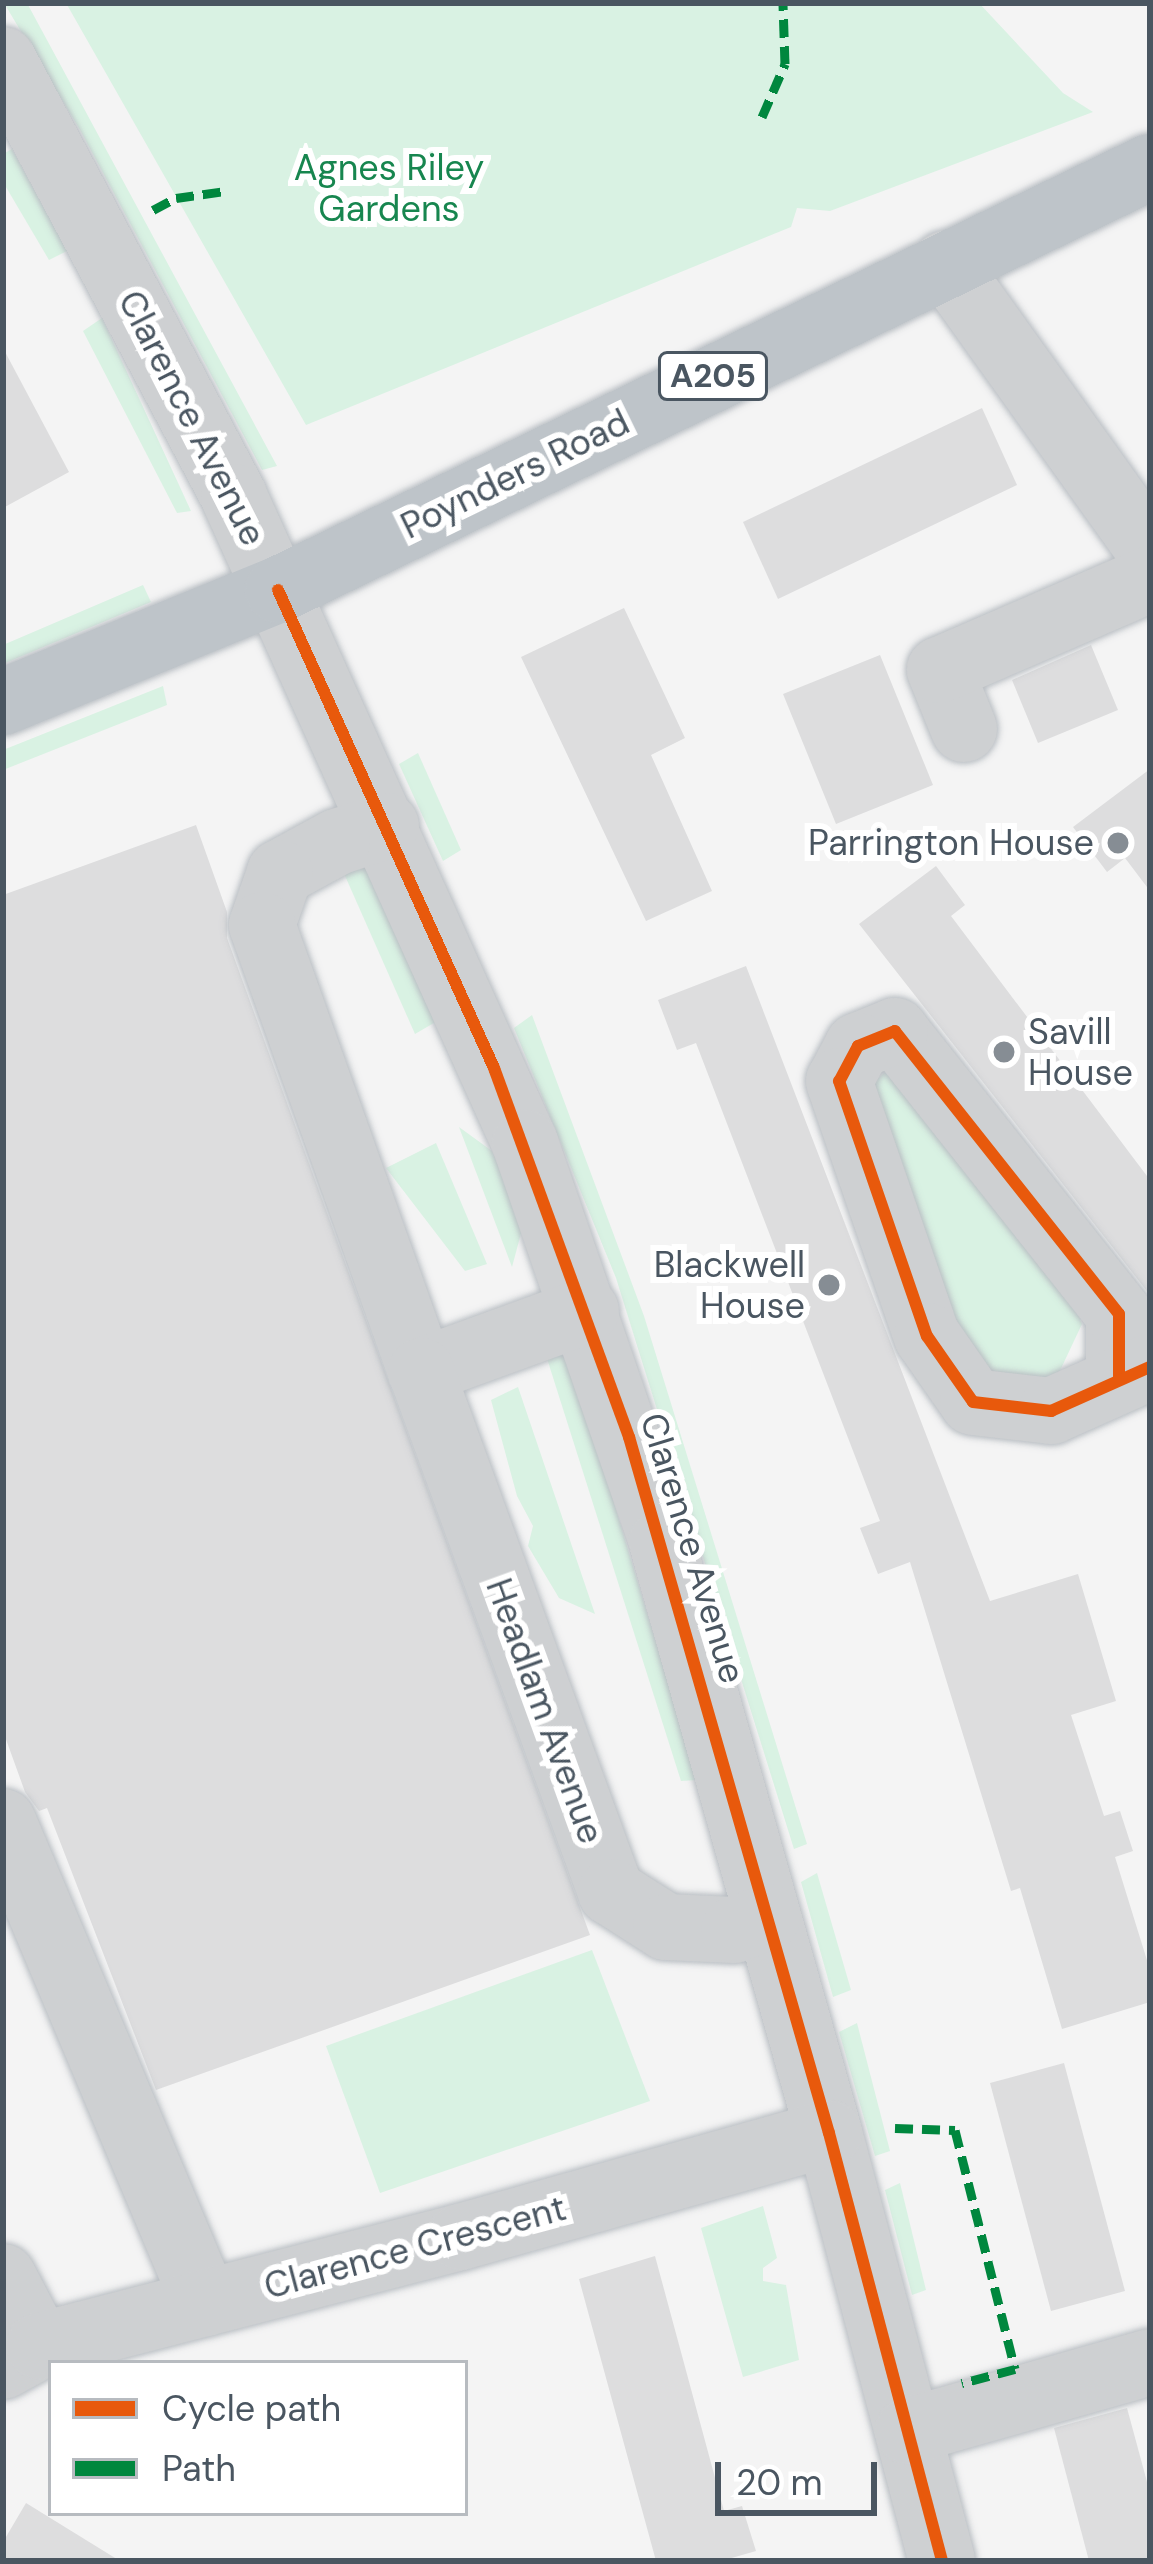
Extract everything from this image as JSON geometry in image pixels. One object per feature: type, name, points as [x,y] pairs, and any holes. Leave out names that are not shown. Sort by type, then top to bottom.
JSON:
[{"type":"highway","name":"Poynders Road","points":[[3,702],[278,590],[1150,167]]},
{"type":"street","name":"Clarence Avenue","points":[[3,60],[102,239],[278,590],[494,1068],[586,1310],[662,1542],[829,2133],[942,2561]]},
{"type":"street","points":[[945,264],[1150,550]]},
{"type":"street","points":[[964,729],[940,670],[1150,579]]},
{"type":"street","name":"Headlam Avenue","points":[[386,826],[337,842],[280,873],[262,925],[610,1892],[666,1928],[734,1930],[768,1917]]},
{"type":"street","points":[[895,1031],[1119,1315],[1134,1372],[1051,1411],[973,1402],[927,1336],[838,1081],[858,1046],[895,1031]]},
{"type":"street","points":[[421,1371],[586,1310]]},
{"type":"street","points":[[3,1822],[205,2303]]},
{"type":"street","name":"Clarence Crescent","points":[[21,2356],[829,2133]]},
{"type":"street","points":[[3,2277],[21,2356]]},
{"type":"street","points":[[908,2431],[1150,2362]]},
{"type":"green space","points":[[4,3],[27,3],[277,466],[262,470],[80,130]]},
{"type":"green space","name":"Agnes Riley Gardens","points":[[66,3],[979,3],[1063,93],[1093,112],[830,211],[797,208],[791,227],[306,425]]},
{"type":"green space","points":[[12,149],[67,251],[49,260],[3,182],[3,154]]},
{"type":"green space","points":[[102,318],[191,511],[177,513],[83,331]]},
{"type":"green space","points":[[143,585],[151,602],[3,664],[3,645]]},
{"type":"green space","points":[[163,686],[167,705],[3,770],[3,750]]},
{"type":"green space","points":[[418,753],[461,850],[443,861],[399,764]]},
{"type":"green space","points":[[358,851],[439,1020],[415,1034],[338,860]]},
{"type":"green space","points":[[532,1015],[644,1316],[807,1844],[794,1849],[616,1278],[514,1028]]},
{"type":"green space","points":[[884,1073],[907,1075],[1062,1271],[1082,1324],[1057,1377],[1015,1388],[963,1361],[868,1088]]},
{"type":"green space","points":[[459,1127],[492,1151],[523,1226],[512,1267]]},
{"type":"green space","points":[[436,1143],[487,1264],[465,1271],[386,1168]]},
{"type":"green space","points":[[537,1327],[568,1349],[697,1780],[681,1781]]},
{"type":"green space","points":[[518,1387],[595,1614],[559,1598],[528,1546],[533,1526],[517,1496],[491,1400]]},
{"type":"green space","points":[[817,1873],[851,1990],[833,1997],[801,1882]]},
{"type":"green space","points":[[592,1950],[650,2101],[380,2193],[326,2046]]},
{"type":"green space","points":[[857,2023],[890,2151],[875,2156],[839,2032]]},
{"type":"green space","points":[[900,2183],[926,2290],[912,2295],[885,2190]]},
{"type":"green space","points":[[763,2206],[777,2258],[763,2268],[763,2281],[786,2285],[799,2360],[743,2377],[701,2228]]},
{"type":"building","points":[[3,348],[69,472],[3,508]]},
{"type":"building","points":[[982,408],[1017,485],[778,599],[743,522]]},
{"type":"building","points":[[624,608],[685,738],[651,755],[712,891],[646,921],[521,657]]},
{"type":"building","points":[[1091,645],[1118,710],[1038,743],[1012,680]]},
{"type":"building","points":[[880,655],[933,785],[836,824],[783,694]]},
{"type":"building","name":"Parrington House","points":[[1150,769],[1150,891],[1125,858],[1107,872],[1073,827]]},
{"type":"building","points":[[196,825],[227,912],[227,938],[590,1935],[156,2090],[47,1808],[39,1811],[25,1792],[3,1731],[3,895]]},
{"type":"building","name":"Savill House","points":[[936,866],[965,905],[951,916],[1150,1180],[1150,1295],[859,924]]},
{"type":"building","points":[[746,966],[990,1601],[1078,1574],[1116,1701],[1071,1715],[1104,1816],[1120,1811],[1133,1851],[1115,1857],[1150,1970],[1150,2002],[1062,2029],[1020,1888],[1011,1891],[910,1562],[878,1574],[860,1528],[880,1521],[696,1043],[677,1050],[658,1000]]},
{"type":"building","points":[[1064,2063],[1125,2291],[1051,2311],[990,2083]]},
{"type":"building","points":[[655,2256],[724,2511],[742,2506],[756,2551],[721,2561],[656,2561],[579,2279]]},
{"type":"building","points":[[1127,2408],[1150,2493],[1150,2561],[1089,2561],[1054,2428]]},
{"type":"building","points":[[26,2503],[120,2561],[3,2561],[3,2542]]},
{"type":"marked path","points":[[762,117],[785,64],[783,3]]},
{"type":"marked path","points":[[153,210],[176,198],[225,191]]},
{"type":"marked path","points":[[895,2128],[955,2130],[1015,2369],[962,2383]]},
{"type":"cycle path","points":[[278,590],[494,1068],[629,1437],[829,2133],[942,2561]]},
{"type":"cycle path","points":[[1119,1378],[1119,1314],[895,1031],[858,1046],[839,1081],[927,1336],[973,1402],[1051,1411],[1150,1367]]},
{"type":"place","name":"Parrington House","points":[[1118,843]]},
{"type":"place","name":"Savill House","points":[[1004,1052]]},
{"type":"place","name":"Blackwell House","points":[[829,1285]]}]
